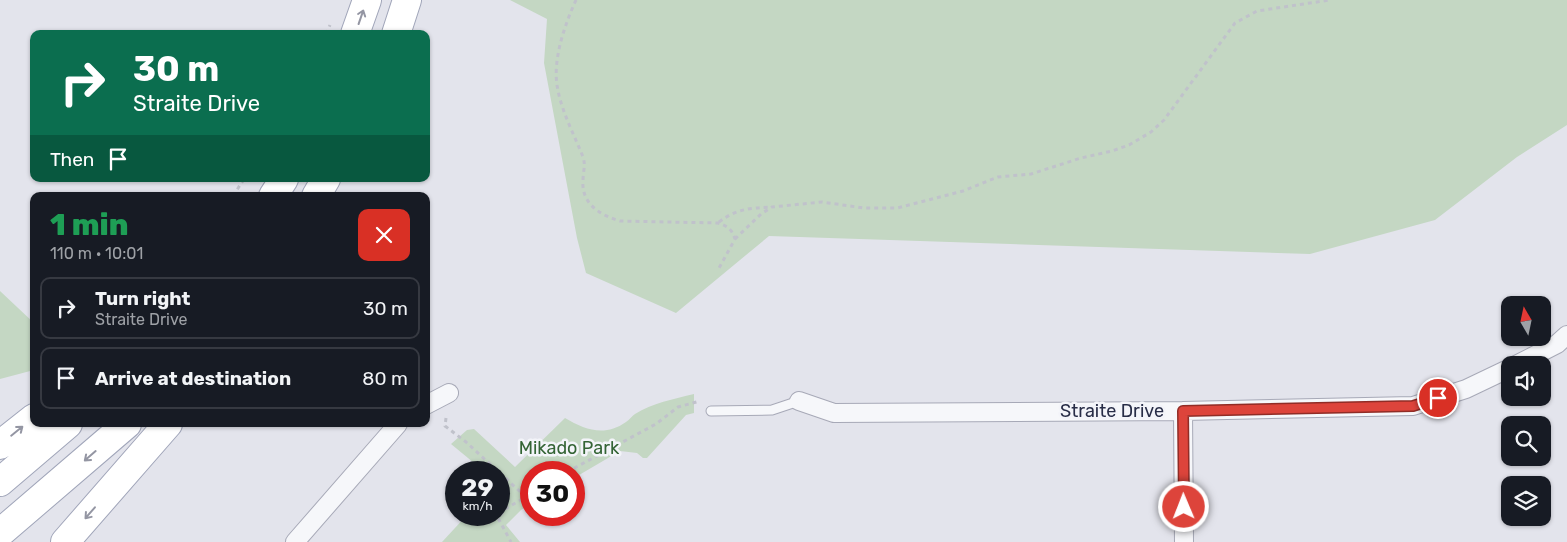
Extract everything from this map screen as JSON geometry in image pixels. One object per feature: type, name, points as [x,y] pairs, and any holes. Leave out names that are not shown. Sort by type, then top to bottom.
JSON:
[{"type":"main road","points":[[356,30],[367,0]]},
{"type":"main road","points":[[397,30],[407,0]]},
{"type":"main road","points":[[0,445],[30,421]]},
{"type":"main road","points":[[0,482],[64,427]]},
{"type":"main road","points":[[0,533],[124,427]]},
{"type":"main road","points":[[65,542],[165,427]]},
{"type":"street","points":[[1533,356],[1556,344],[1567,335]]},
{"type":"street","name":"Straite Drive","points":[[799,401],[834,413],[1183,411],[1413,406],[1466,389],[1501,372]]},
{"type":"street","points":[[430,403],[449,393]]},
{"type":"street","points":[[1183,411],[1184,542]]},
{"type":"street","points":[[295,542],[395,427]]},
{"type":"lane","points":[[710,406],[772,410],[799,401]]},
{"type":"path","points":[[576,0],[560,48],[556,75],[557,86],[568,122],[583,158],[585,169],[582,179],[584,193],[589,204],[597,211],[620,221],[718,223],[732,231],[735,239]]},
{"type":"path","points":[[718,223],[730,214],[743,208],[822,202],[864,208],[897,208],[963,191],[998,177],[1031,174],[1129,145],[1151,132],[1164,120],[1235,23],[1257,11],[1330,0]]},
{"type":"path","points":[[718,270],[735,239],[772,206]]},
{"type":"path","points":[[449,393],[444,426],[466,442],[520,492]]},
{"type":"path","points":[[585,462],[656,424],[678,407],[710,406]]},
{"type":"path","points":[[512,542],[498,518],[506,509],[520,501]]},
{"type":"green space","points":[[510,0],[1567,0],[1567,125],[1517,157],[1435,220],[1310,254],[769,236],[676,313],[586,273],[577,238],[544,63],[547,19]]},
{"type":"green space","points":[[0,291],[30,319],[30,371],[0,379]]},
{"type":"green space","name":"Mikado Park","points":[[694,394],[694,413],[686,415],[647,458],[643,458],[637,453],[620,451],[585,472],[585,461],[521,461],[565,418],[580,426],[595,430],[610,429],[618,427],[635,414],[663,402]]},
{"type":"green space","name":"Mikado Park","points":[[474,429],[509,461],[472,461],[451,444],[467,430]]},
{"type":"green space","name":"Mikado Park","points":[[510,462],[515,467],[520,462],[520,511],[510,521]]},
{"type":"green space","name":"Mikado Park","points":[[457,526],[507,526],[520,542],[442,542]]},
{"type":"route","points":[[1184,507],[1183,411],[1413,406],[1438,398]]}]
